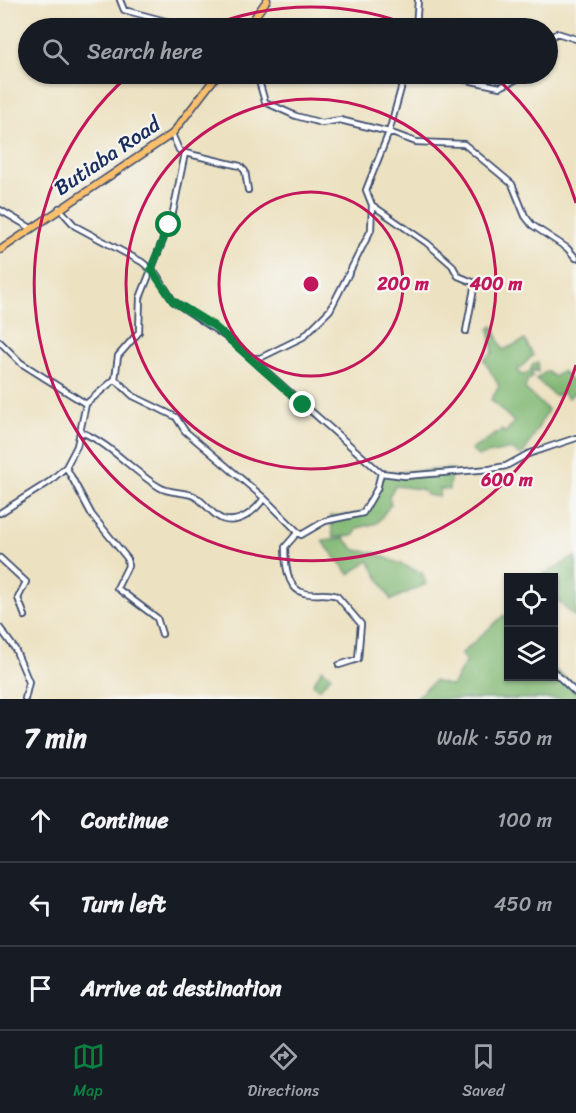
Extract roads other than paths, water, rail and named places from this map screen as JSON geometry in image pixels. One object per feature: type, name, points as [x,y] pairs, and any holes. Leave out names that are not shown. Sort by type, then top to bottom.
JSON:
[{"type":"main road","points":[[254,18],[267,0]]},
{"type":"main road","name":"Butiaba Road","points":[[0,250],[171,134],[210,84]]},
{"type":"street","points":[[120,0],[124,10],[154,18]]},
{"type":"street","points":[[417,18],[418,0]]},
{"type":"street","points":[[558,33],[576,39]]},
{"type":"street","points":[[259,84],[263,100],[272,107],[322,123],[340,120],[389,132],[416,142],[464,144],[512,184],[525,216],[532,225],[567,248],[576,258]]},
{"type":"street","points":[[252,358],[260,358],[303,337],[327,313],[369,236],[372,205],[366,190],[389,132],[402,84]]},
{"type":"street","points":[[486,84],[500,87],[506,84]]},
{"type":"street","points":[[171,134],[179,150],[185,153],[240,166],[245,171],[248,190]]},
{"type":"street","points":[[0,513],[49,482],[66,467],[74,455],[86,404],[115,379],[118,356],[140,329],[139,305],[172,217],[185,153]]},
{"type":"street","points":[[372,205],[393,219],[409,234],[427,243],[452,265],[458,276],[475,283],[466,331]]},
{"type":"street","points":[[59,208],[75,226],[102,239],[151,269],[173,301],[214,326],[381,472],[405,476],[490,469],[512,464],[528,454],[576,438]]},
{"type":"street","points":[[0,210],[31,228]]},
{"type":"street","points":[[0,342],[21,363],[86,404]]},
{"type":"street","points":[[115,379],[132,396],[176,417],[185,431],[264,498],[301,535],[325,521],[363,513],[378,489],[381,472]]},
{"type":"street","points":[[81,432],[97,438],[158,486],[197,497],[222,519],[231,520],[252,514],[264,498]]},
{"type":"street","points":[[66,467],[92,515],[128,558],[128,566],[117,588],[157,618],[162,634]]},
{"type":"street","points":[[298,532],[288,540],[285,550],[289,576],[293,585],[305,594],[337,596],[361,624],[358,659],[339,665]]},
{"type":"street","points":[[0,558],[26,582],[18,598],[25,616]]},
{"type":"street","points":[[0,628],[15,649],[29,682],[25,699]]},
{"type":"street","points":[[558,676],[576,693]]}]
